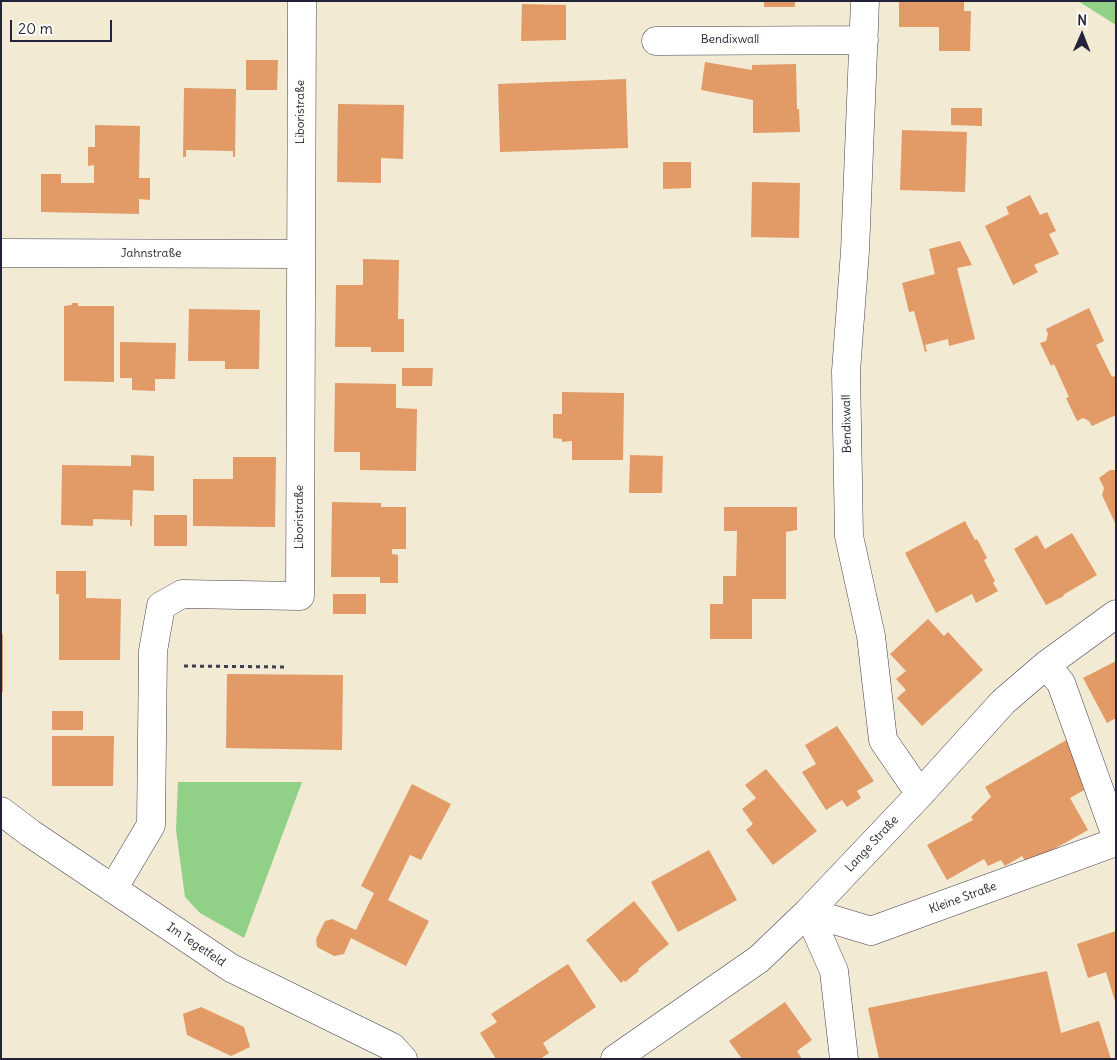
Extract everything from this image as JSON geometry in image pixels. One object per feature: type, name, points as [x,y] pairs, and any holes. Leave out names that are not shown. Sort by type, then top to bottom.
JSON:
[{"type":"street","name":"Liboristraße","points":[[113,890],[151,825],[153,666],[161,606],[182,594],[300,596],[302,1]]},
{"type":"street","name":"Bendixwall","points":[[866,1],[855,252],[846,370],[849,536],[871,636],[883,740],[920,794]]},
{"type":"street","name":"Bendixwall","points":[[656,40],[864,40]]},
{"type":"street","name":"Jahnstraße","points":[[1,254],[300,254]]},
{"type":"street","name":"Lange Straße","points":[[615,1059],[759,959],[808,912],[1004,702],[1046,664],[1116,614]]},
{"type":"street","points":[[1046,664],[1061,683],[1116,836]]},
{"type":"street","name":"Im Tegetfeld","points":[[1,811],[113,890],[231,968],[392,1047],[403,1059]]},
{"type":"street","name":"Kleine Straße","points":[[808,912],[871,931],[1116,842]]},
{"type":"street","points":[[808,912],[834,971],[844,1059]]},
{"type":"path","points":[[153,666],[287,667]]},
{"type":"green space","points":[[1078,1],[1116,1],[1116,25]]},
{"type":"green space","points":[[178,782],[302,782],[244,938],[200,913],[185,897],[176,830]]},
{"type":"building","points":[[764,1],[795,1],[795,7],[764,7]]},
{"type":"building","points":[[899,1],[964,1],[964,11],[971,11],[970,51],[939,51],[939,27],[899,27]]},
{"type":"building","points":[[522,4],[566,5],[566,40],[521,41]]},
{"type":"building","points":[[246,60],[278,60],[277,90],[246,90]]},
{"type":"building","points":[[705,62],[752,70],[752,65],[796,64],[797,109],[799,109],[800,132],[753,133],[753,100],[701,90]]},
{"type":"building","points":[[626,79],[628,148],[500,152],[498,84]]},
{"type":"building","points":[[184,88],[236,89],[235,157],[233,157],[233,151],[186,150],[186,157],[183,157]]},
{"type":"building","points":[[338,104],[404,105],[403,159],[381,158],[381,183],[337,182]]},
{"type":"building","points":[[951,108],[982,108],[982,126],[951,125]]},
{"type":"building","points":[[95,125],[140,126],[139,178],[150,178],[150,200],[139,199],[139,214],[41,212],[41,174],[61,174],[61,183],[94,183],[94,165],[88,166],[88,147],[95,147]]},
{"type":"building","points":[[902,130],[967,132],[965,192],[900,190]]},
{"type":"building","points":[[663,162],[691,162],[691,188],[663,189]]},
{"type":"building","points":[[752,182],[800,183],[799,238],[751,237]]},
{"type":"building","points":[[1030,195],[1040,215],[1047,212],[1056,231],[1049,234],[1059,254],[1034,265],[1038,272],[1013,285],[985,226],[1009,214],[1006,207]]},
{"type":"building","points":[[960,241],[972,265],[957,268],[975,339],[949,346],[948,339],[925,345],[927,351],[925,352],[914,311],[909,312],[902,283],[935,274],[929,249]]},
{"type":"building","points":[[363,259],[399,260],[398,319],[404,319],[404,352],[371,352],[371,347],[335,347],[336,285],[363,285]]},
{"type":"building","points":[[72,303],[78,303],[78,306],[114,306],[114,382],[64,381],[64,306],[72,305]]},
{"type":"building","points":[[1089,308],[1104,341],[1096,345],[1112,377],[1116,375],[1116,415],[1092,426],[1089,421],[1083,418],[1077,421],[1066,398],[1069,397],[1054,364],[1051,366],[1040,343],[1046,341],[1048,334],[1046,329]]},
{"type":"building","points":[[189,309],[260,310],[259,369],[225,369],[225,361],[188,361]]},
{"type":"building","points":[[120,342],[176,343],[175,379],[155,379],[155,391],[132,390],[132,378],[120,378]]},
{"type":"building","points":[[402,368],[433,368],[432,386],[402,386]]},
{"type":"building","points":[[335,383],[396,384],[396,408],[417,409],[416,471],[360,470],[360,452],[334,452]]},
{"type":"building","points":[[562,392],[624,393],[623,460],[572,460],[572,441],[562,442],[562,439],[553,438],[553,414],[562,414]]},
{"type":"building","points":[[131,455],[154,456],[154,491],[133,490],[132,526],[130,526],[130,520],[93,519],[93,526],[61,525],[62,465],[131,466]]},
{"type":"building","points":[[630,455],[663,456],[662,493],[629,493]]},
{"type":"building","points":[[233,457],[276,457],[275,527],[193,526],[193,479],[233,479]]},
{"type":"building","points":[[1110,470],[1116,470],[1116,525],[1102,495],[1104,488],[1099,478]]},
{"type":"building","points":[[332,502],[381,503],[381,507],[406,507],[406,549],[392,549],[392,554],[398,555],[398,583],[380,583],[380,577],[331,577]]},
{"type":"building","points":[[724,507],[797,507],[797,530],[786,532],[786,599],[752,599],[752,639],[710,639],[710,604],[723,604],[723,576],[736,576],[737,531],[724,531]]},
{"type":"building","points":[[154,515],[187,515],[187,546],[154,546]]},
{"type":"building","points":[[965,521],[987,558],[984,560],[998,591],[976,603],[972,594],[936,613],[905,553]]},
{"type":"building","points":[[1072,533],[1097,575],[1046,605],[1014,549],[1037,535],[1045,549]]},
{"type":"building","points":[[56,571],[86,571],[86,598],[121,599],[120,660],[59,660],[59,594],[56,594]]},
{"type":"building","points":[[333,594],[366,594],[366,614],[333,614]]},
{"type":"building","points":[[928,619],[944,636],[948,632],[983,670],[922,726],[897,698],[906,690],[896,679],[906,671],[890,654]]},
{"type":"building","points":[[1,634],[3,634],[3,692],[1,692]]},
{"type":"building","points":[[1116,661],[1116,718],[1107,723],[1083,678]]},
{"type":"building","points":[[227,674],[343,675],[342,750],[226,748]]},
{"type":"building","points":[[52,711],[83,711],[83,730],[52,730]]},
{"type":"building","points":[[837,726],[874,781],[857,791],[861,798],[847,807],[842,800],[826,810],[802,772],[816,764],[805,745]]},
{"type":"building","points":[[52,736],[114,736],[113,786],[52,786]]},
{"type":"building","points":[[1068,739],[1086,789],[1070,798],[1088,830],[1027,864],[1022,856],[1005,866],[1001,860],[988,866],[984,859],[947,880],[927,845],[973,820],[971,817],[991,797],[985,787]]},
{"type":"building","points":[[766,769],[817,831],[773,865],[746,830],[753,824],[742,809],[756,798],[745,785]]},
{"type":"building","points":[[412,784],[451,804],[421,860],[410,855],[388,900],[429,921],[406,966],[351,938],[344,954],[334,956],[317,947],[316,939],[325,921],[332,919],[356,930],[374,893],[361,886]]},
{"type":"building","points":[[709,850],[737,900],[678,932],[651,882]]},
{"type":"building","points":[[634,901],[669,944],[638,969],[639,971],[621,983],[586,940]]},
{"type":"building","points":[[1116,931],[1115,1001],[1106,972],[1088,978],[1077,944]]},
{"type":"building","points":[[568,964],[596,1007],[543,1043],[549,1053],[540,1059],[496,1059],[480,1033],[497,1022],[491,1014]]},
{"type":"building","points":[[1047,971],[1061,1033],[1099,1021],[1111,1059],[879,1059],[868,1008]]},
{"type":"building","points":[[785,1002],[812,1040],[797,1051],[802,1059],[742,1059],[729,1041]]},
{"type":"building","points":[[201,1007],[244,1027],[250,1047],[231,1056],[187,1035],[183,1014]]}]
